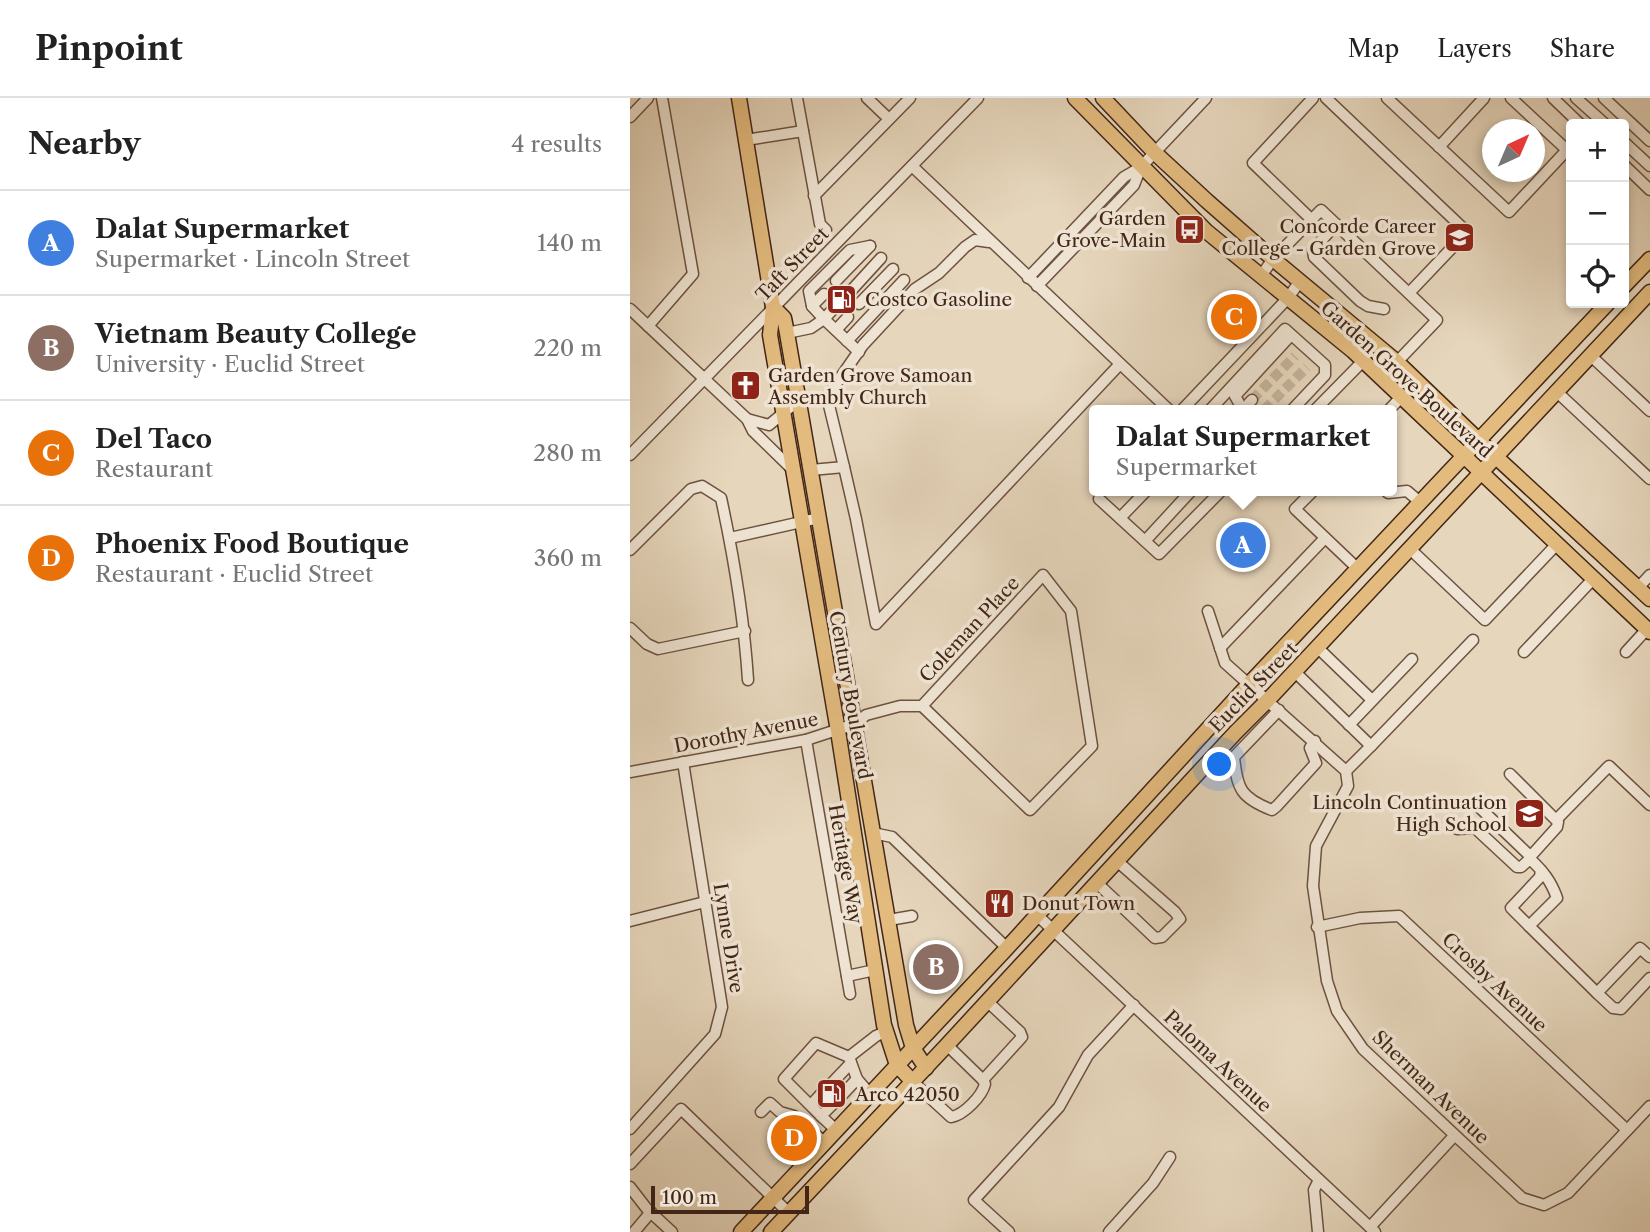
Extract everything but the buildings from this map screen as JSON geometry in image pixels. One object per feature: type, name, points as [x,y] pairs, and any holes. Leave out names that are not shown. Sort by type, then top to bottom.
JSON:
[{"type":"main road","name":"Century Boulevard","points":[[739,98],[773,307],[769,335],[838,731],[885,1032],[898,1065],[913,1082]]},
{"type":"main road","name":"Garden Grove Boulevard","points":[[1075,98],[1206,231],[1364,360],[1648,631]]},
{"type":"main road","name":"Garden Grove Boulevard","points":[[1103,98],[1155,153],[1273,260],[1398,362],[1650,599]]},
{"type":"main road","points":[[1629,281],[1650,258]]},
{"type":"main road","name":"Euclid Street","points":[[771,1232],[1235,733],[1274,705],[1295,672],[1650,292]]},
{"type":"main road","name":"Century Boulevard","points":[[773,307],[784,318],[787,333],[906,1025],[913,1048],[926,1068]]},
{"type":"main road","name":"Euclid Street","points":[[741,1232],[1357,568],[1603,308]]},
{"type":"main road","points":[[854,830],[873,833]]},
{"type":"street","points":[[630,117],[648,98]]},
{"type":"street","points":[[648,326],[693,274],[662,98]]},
{"type":"street","points":[[797,98],[814,196],[820,223],[825,230]]},
{"type":"street","points":[[867,98],[889,119]]},
{"type":"street","points":[[814,196],[910,98]]},
{"type":"street","points":[[1028,278],[1124,177],[1141,167],[1206,98]]},
{"type":"street","points":[[1312,219],[1253,163],[1313,98]]},
{"type":"street","points":[[1326,98],[1467,232],[1409,293]]},
{"type":"street","points":[[1387,98],[1509,212],[1567,150],[1511,98]]},
{"type":"street","points":[[1439,147],[1484,98]]},
{"type":"street","points":[[1553,98],[1575,119]]},
{"type":"street","points":[[1576,98],[1599,119]]},
{"type":"street","points":[[1604,98],[1650,141]]},
{"type":"street","name":"Taft Street","points":[[630,455],[973,100]]},
{"type":"street","points":[[746,140],[803,131]]},
{"type":"street","points":[[1629,147],[1650,166]]},
{"type":"street","points":[[912,166],[1163,405]]},
{"type":"street","points":[[1037,286],[1134,185],[1141,167]]},
{"type":"street","points":[[1629,170],[1650,190]]},
{"type":"street","points":[[1261,276],[1321,210],[1437,320],[1398,362]]},
{"type":"street","points":[[1336,224],[1316,245],[1313,250],[1314,257],[1360,301],[1368,306],[1384,309]]},
{"type":"street","points":[[992,243],[975,240],[939,273],[915,289],[859,352],[827,397],[856,519],[876,624],[1120,364]]},
{"type":"street","points":[[836,281],[870,246],[850,250],[809,291],[812,306],[859,352]]},
{"type":"street","points":[[849,293],[881,258]]},
{"type":"street","points":[[859,304],[893,269]]},
{"type":"street","points":[[847,341],[904,280]]},
{"type":"street","points":[[1187,405],[1300,282]]},
{"type":"street","points":[[812,306],[824,294]]},
{"type":"street","points":[[787,333],[811,328],[836,306]]},
{"type":"street","points":[[630,309],[747,419],[753,431],[793,470]]},
{"type":"street","points":[[836,330],[848,317]]},
{"type":"street","points":[[1215,405],[1284,329],[1325,365],[1325,375],[1297,405]]},
{"type":"street","points":[[1240,405],[1235,396],[1291,335]]},
{"type":"street","points":[[1295,356],[1304,346]]},
{"type":"street","points":[[1591,356],[1650,411]]},
{"type":"street","points":[[1307,367],[1317,358]]},
{"type":"street","points":[[1320,405],[1364,360]]},
{"type":"street","points":[[1556,391],[1650,479]]},
{"type":"street","points":[[1394,405],[1402,396]]},
{"type":"street","points":[[747,419],[769,425],[799,400]]},
{"type":"street","points":[[811,470],[844,467]]},
{"type":"street","points":[[630,550],[691,489],[702,486],[721,498],[745,631],[748,680]]},
{"type":"street","points":[[1397,492],[1407,491],[1420,502]]},
{"type":"street","points":[[1120,518],[1141,496]]},
{"type":"street","points":[[1145,541],[1186,496]]},
{"type":"street","points":[[1099,499],[1159,554],[1216,496]]},
{"type":"street","points":[[1307,496],[1295,509],[1357,568]]},
{"type":"street","points":[[730,538],[819,517]]},
{"type":"street","points":[[1220,648],[1325,538]]},
{"type":"street","points":[[1409,548],[1485,620],[1557,544]]},
{"type":"street","name":"Coleman Place","points":[[1043,575],[1071,611],[1092,746],[1030,810],[922,706],[1043,575]]},
{"type":"street","points":[[1638,588],[1650,575]]},
{"type":"street","points":[[1524,652],[1594,578]]},
{"type":"street","points":[[1208,611],[1225,663],[1346,771],[1473,639]]},
{"type":"street","points":[[630,628],[647,644],[658,649],[745,631]]},
{"type":"street","points":[[1626,652],[1648,631]]},
{"type":"street","points":[[1317,648],[1372,700]]},
{"type":"street","points":[[1349,725],[1412,659]]},
{"type":"street","points":[[1295,672],[1371,746]]},
{"type":"street","points":[[1274,705],[1234,757],[1237,782],[1252,802],[1272,810],[1277,806],[1316,763],[1310,748],[1315,741]]},
{"type":"street","name":"Dorothy Avenue","points":[[630,772],[806,740],[855,724],[866,715],[900,706],[922,706]]},
{"type":"street","name":"Heritage Way","points":[[806,740],[850,994]]},
{"type":"street","name":"Lynne Drive","points":[[630,1129],[715,1034],[723,1007],[682,762]]},
{"type":"street","points":[[1557,819],[1609,766],[1650,805]]},
{"type":"street","name":"Sherman Avenue","points":[[1346,771],[1348,786],[1316,846],[1313,886],[1327,982],[1337,1011],[1363,1049],[1522,1198],[1544,1205],[1568,1193],[1627,1130]]},
{"type":"street","points":[[1457,830],[1475,828],[1517,867],[1521,867],[1530,858],[1558,827],[1557,819],[1510,774]]},
{"type":"street","points":[[1479,807],[1551,881],[1556,901],[1529,926]]},
{"type":"street","points":[[873,833],[892,837],[1007,948]]},
{"type":"street","points":[[1097,883],[1155,938],[1162,937],[1180,919],[1117,861]]},
{"type":"street","points":[[1541,870],[1540,877],[1511,908],[1529,926],[1613,1008],[1618,1009],[1650,978]]},
{"type":"street","points":[[630,921],[705,902]]},
{"type":"street","name":"Paloma Avenue","points":[[1037,915],[1372,1230]]},
{"type":"street","points":[[889,920],[912,916]]},
{"type":"street","name":"Crosby Avenue","points":[[1317,927],[1360,918],[1399,916],[1627,1130]]},
{"type":"street","points":[[1597,993],[1640,948],[1650,957]]},
{"type":"street","points":[[848,976],[875,970]]},
{"type":"street","points":[[983,1080],[1022,1037],[988,1001]]},
{"type":"street","points":[[1009,1232],[974,1199],[1059,1107],[1088,1055],[1134,1006]]},
{"type":"street","points":[[831,1084],[850,1060],[876,1036],[885,1032]]},
{"type":"street","points":[[836,1130],[784,1079],[816,1044],[850,1060],[857,1079],[870,1094]]},
{"type":"street","points":[[913,1082],[951,1117],[960,1114],[983,1091],[983,1080],[947,1045]]},
{"type":"street","points":[[842,1095],[857,1079]]},
{"type":"street","points":[[810,1105],[822,1093]]},
{"type":"street","points":[[761,1112],[769,1103],[780,1112],[794,1116],[824,1142]]},
{"type":"street","points":[[821,1116],[833,1104]]},
{"type":"street","points":[[1627,1130],[1650,1105]]},
{"type":"street","points":[[630,1164],[681,1109],[789,1213]]},
{"type":"street","points":[[1372,1230],[1454,1136]]},
{"type":"street","points":[[1109,1232],[1153,1183],[1170,1157]]},
{"type":"street","points":[[1318,1232],[1314,1190],[1319,1180]]},
{"type":"street","points":[[630,1187],[672,1232]]},
{"type":"street","points":[[634,1232],[651,1212]]},
{"type":"tunnel","points":[[1252,400],[1295,356]]},
{"type":"tunnel","points":[[1269,405],[1307,367]]},
{"type":"place","name":"Garden Grove-Main","points":[[1189,229]]},
{"type":"place","name":"Concorde Career College - Garden Grove","points":[[1459,237]]},
{"type":"place","name":"Costco Gasoline","points":[[842,299]]},
{"type":"place","name":"Del Taco","points":[[1234,317]]},
{"type":"place","name":"Garden Grove Samoan Assembly Church","points":[[745,386]]},
{"type":"place","name":"Dalat Supermarket","points":[[1243,545]]},
{"type":"place","name":"Lincoln Continuation High School","points":[[1530,813]]},
{"type":"place","name":"Donut Town","points":[[999,903]]},
{"type":"place","name":"Vietnam Beauty College","points":[[936,967]]},
{"type":"place","name":"Arco 42050","points":[[832,1094]]},
{"type":"place","name":"Phoenix Food Boutique","points":[[794,1138]]}]
